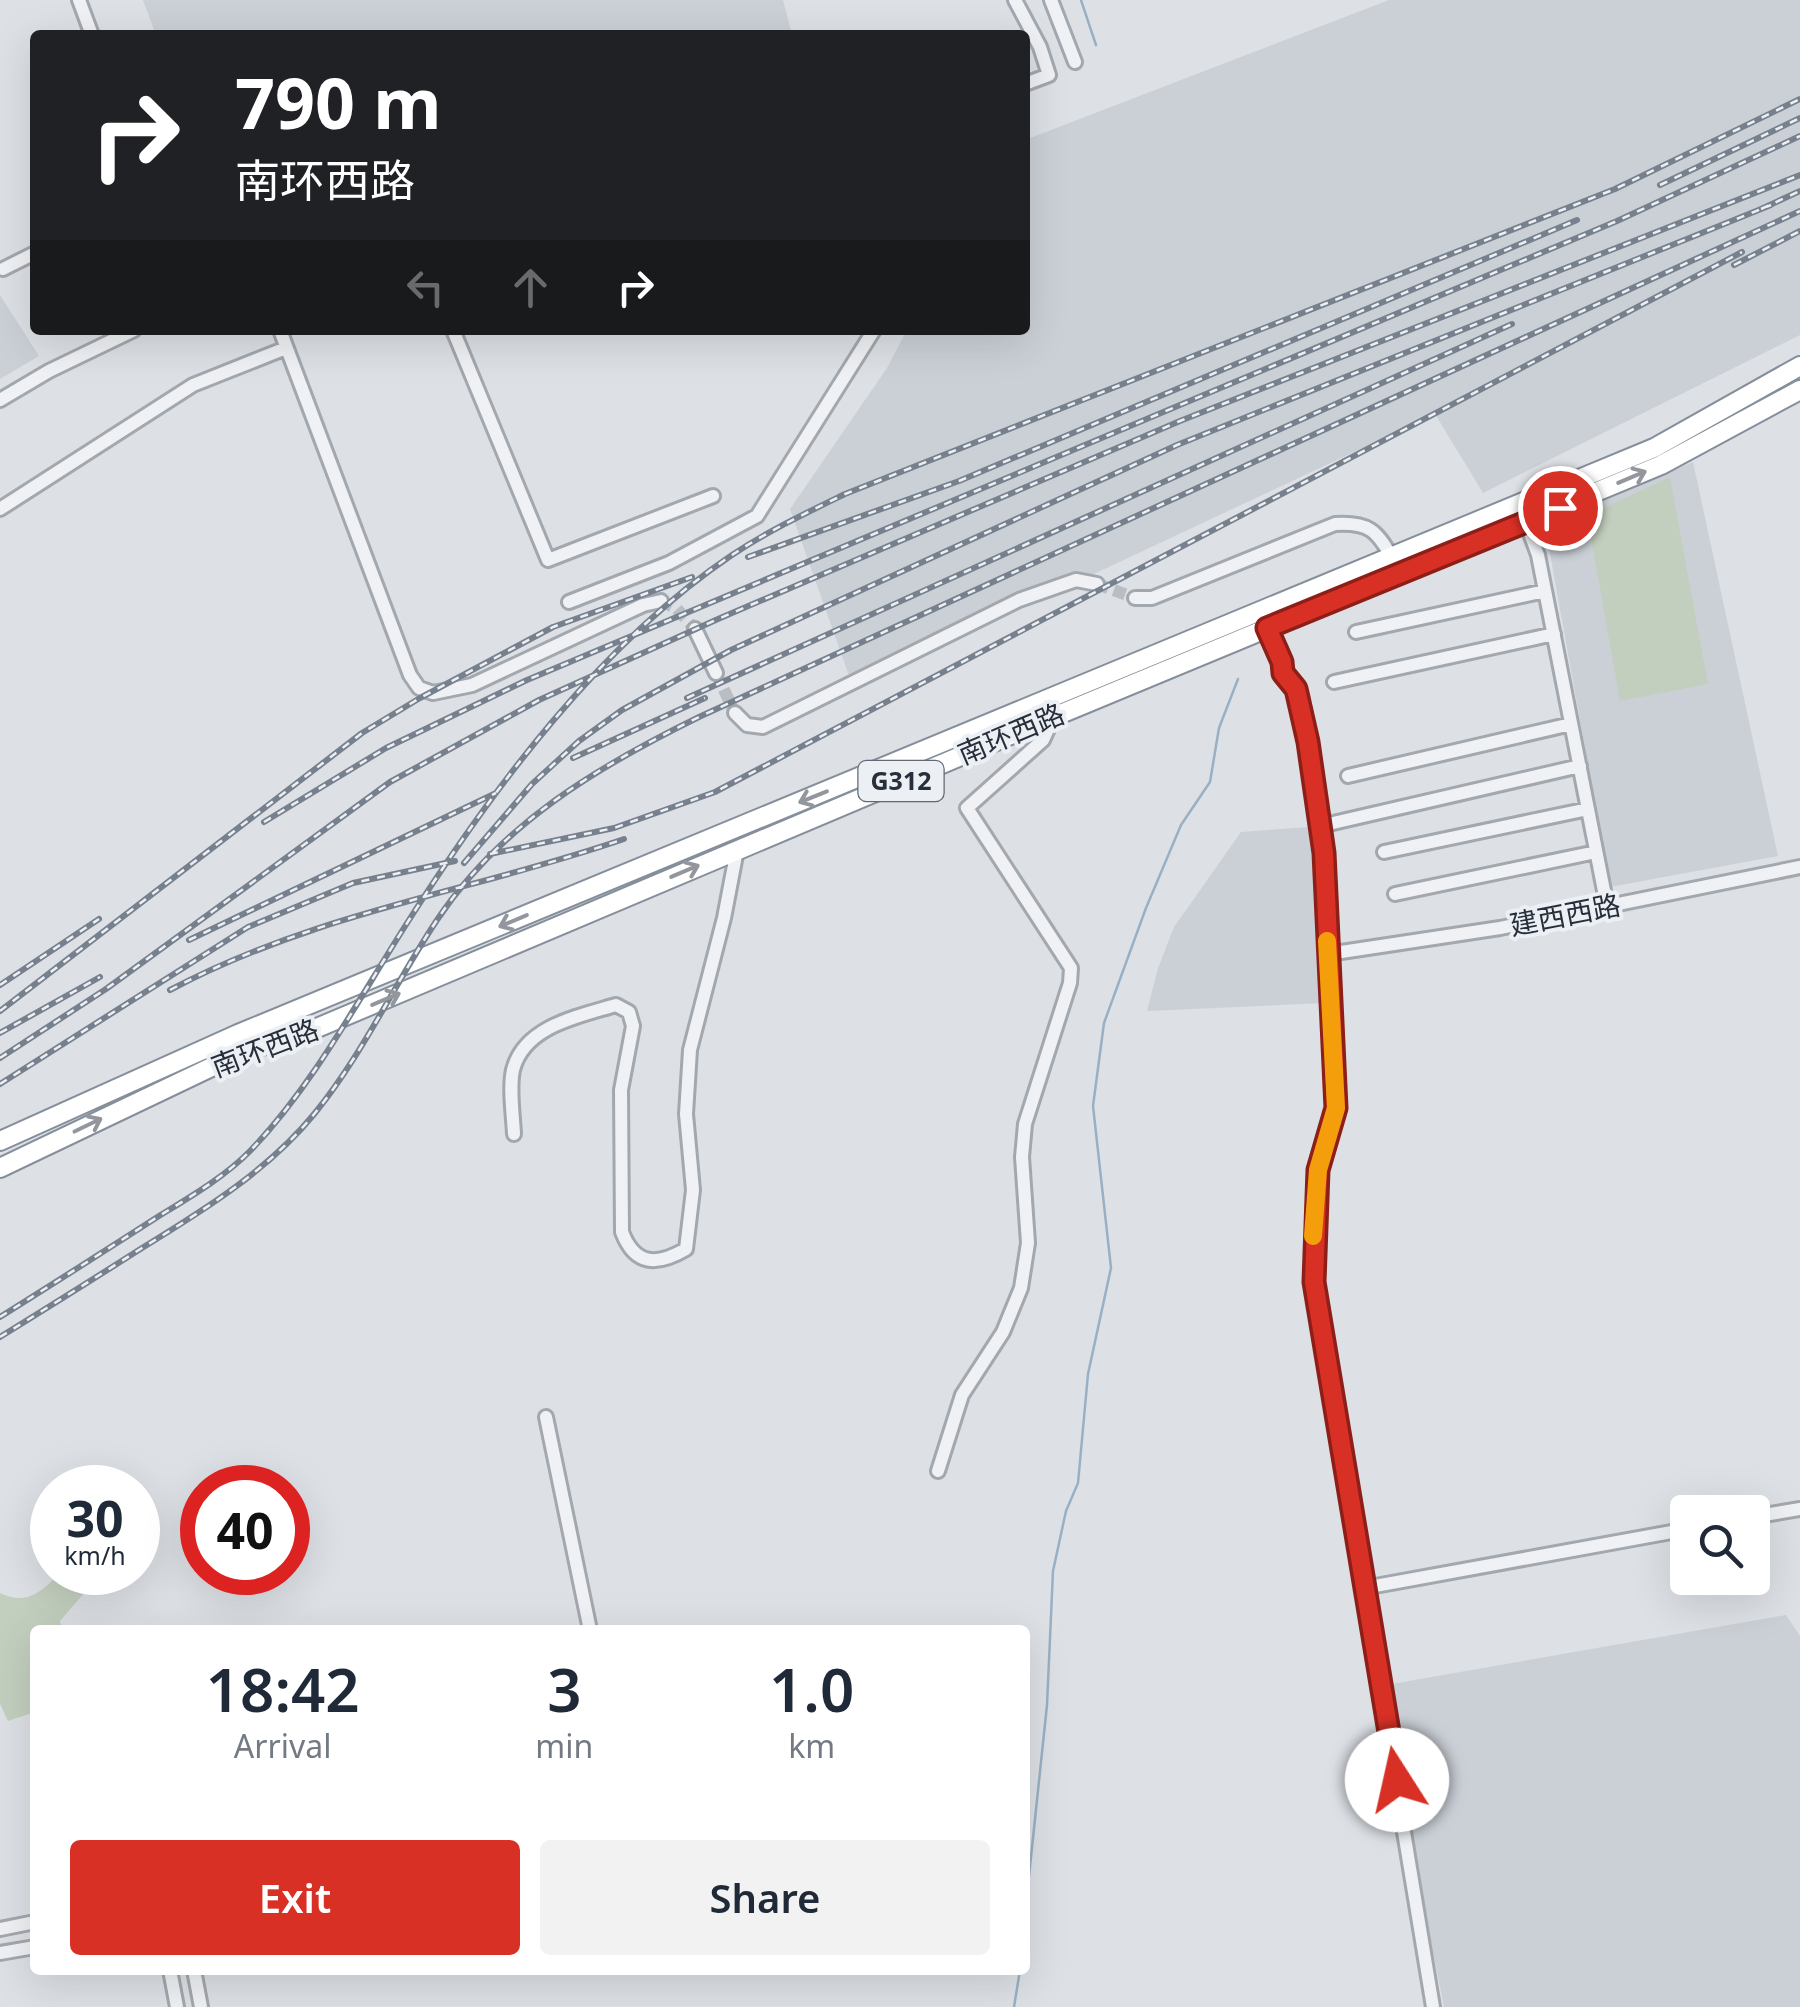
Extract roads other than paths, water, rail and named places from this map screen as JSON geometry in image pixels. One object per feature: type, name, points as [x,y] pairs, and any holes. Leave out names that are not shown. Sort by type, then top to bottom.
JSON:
[{"type":"highway","name":"南环西路","points":[[0,1168],[246,1052],[306,1034],[1267,628],[1523,514],[1654,448],[1800,366]]},
{"type":"highway","name":"南环西路","points":[[0,1140],[238,1034],[1392,558],[1661,465],[1800,390]]},
{"type":"street","points":[[79,0],[90,30]]},
{"type":"street","points":[[1015,0],[1040,47],[1049,75],[1030,82]]},
{"type":"street","points":[[1051,0],[1075,62]]},
{"type":"street","points":[[2,269],[30,256]]},
{"type":"street","points":[[0,400],[124,335]]},
{"type":"street","points":[[282,335],[410,675],[419,688],[434,692],[472,684],[643,605],[660,601]]},
{"type":"street","points":[[455,335],[548,560],[713,496]]},
{"type":"street","points":[[569,602],[669,563],[757,516],[871,335]]},
{"type":"street","points":[[0,509],[193,385],[286,348]]},
{"type":"street","points":[[1523,514],[1538,554],[1607,906]]},
{"type":"street","points":[[1135,598],[1152,598],[1335,524],[1359,525],[1380,534],[1392,558]]},
{"type":"street","points":[[735,712],[747,725],[763,727],[1036,593],[1076,580],[1097,584]]},
{"type":"street","points":[[1356,632],[1545,592]]},
{"type":"street","points":[[695,628],[716,673]]},
{"type":"street","points":[[1267,628],[1283,673],[1296,689],[1324,853],[1336,1108],[1318,1170],[1314,1282],[1433,2007]]},
{"type":"street","points":[[1334,682],[1554,634]]},
{"type":"street","points":[[938,1472],[962,1395],[1002,1332],[1020,1288],[1028,1243],[1022,1157],[1025,1124],[1072,968],[966,808],[1043,740],[1048,729],[1046,720]]},
{"type":"street","points":[[1348,776],[1571,724]]},
{"type":"street","points":[[1333,824],[1580,766]]},
{"type":"street","points":[[1384,852],[1588,809]]},
{"type":"street","points":[[514,1134],[513,1070],[529,1040],[571,1018],[616,1005],[629,1012],[633,1026],[621,1090],[622,1232],[629,1251],[639,1258],[660,1261],[686,1249],[692,1190],[686,1114],[690,1050],[737,850]]},
{"type":"street","points":[[1395,894],[1596,852]]},
{"type":"street","name":"建西西路","points":[[1328,954],[1500,928],[1800,867]]},
{"type":"street","points":[[546,1417],[589,1625]]},
{"type":"street","points":[[1770,1514],[1800,1509]]},
{"type":"street","points":[[1364,1588],[1670,1532]]},
{"type":"street","points":[[0,1929],[30,1923]]},
{"type":"street","points":[[0,1952],[30,1948]]},
{"type":"street","points":[[171,1975],[176,2007]]},
{"type":"street","points":[[195,1975],[201,2007]]},
{"type":"waterway","points":[[1081,0],[1096,45]]},
{"type":"waterway","points":[[1030,1866],[1047,1705],[1053,1571],[1066,1511],[1078,1483],[1088,1374],[1111,1268],[1093,1106],[1104,1023],[1181,825],[1210,782],[1219,728],[1238,679]]},
{"type":"waterway","points":[[1014,2007],[1019,1975]]},
{"type":"tunnel","points":[[1097,584],[1135,598]]},
{"type":"tunnel","points":[[661,601],[677,609],[695,629]]},
{"type":"tunnel","points":[[716,673],[735,713]]},
{"type":"railway","points":[[0,1317],[207,1186],[251,1150],[296,1097],[476,820],[553,721],[638,631],[732,555],[845,494],[1615,189],[1800,99]]},
{"type":"railway","points":[[1660,185],[1800,118]]},
{"type":"railway","points":[[264,822],[386,748],[527,680],[1617,221],[1800,136]]},
{"type":"railway","points":[[0,1058],[106,989],[390,782],[539,700],[1180,421],[1800,175]]},
{"type":"railway","points":[[1761,209],[1800,191]]},
{"type":"railway","points":[[464,863],[532,784],[579,741],[622,710],[731,650],[1177,445],[1771,205]]},
{"type":"railway","points":[[0,1337],[212,1204],[297,1134],[364,1043],[422,944],[462,886],[521,827],[588,778],[699,717],[1800,211]]},
{"type":"railway","points":[[748,557],[959,481],[1577,220]]},
{"type":"railway","points":[[1734,265],[1800,231]]},
{"type":"railway","points":[[490,854],[614,828],[715,792],[1742,252]]},
{"type":"railway","points":[[687,698],[1512,324]]},
{"type":"railway","points":[[0,1011],[362,733],[553,627],[692,577]]},
{"type":"railway","points":[[573,758],[705,698]]},
{"type":"railway","points":[[189,940],[496,793]]},
{"type":"railway","points":[[170,990],[225,963],[338,922],[624,839]]},
{"type":"railway","points":[[0,1084],[248,927],[353,883],[455,861]]},
{"type":"railway","points":[[0,985],[99,919]]},
{"type":"railway","points":[[0,1033],[100,977]]}]
